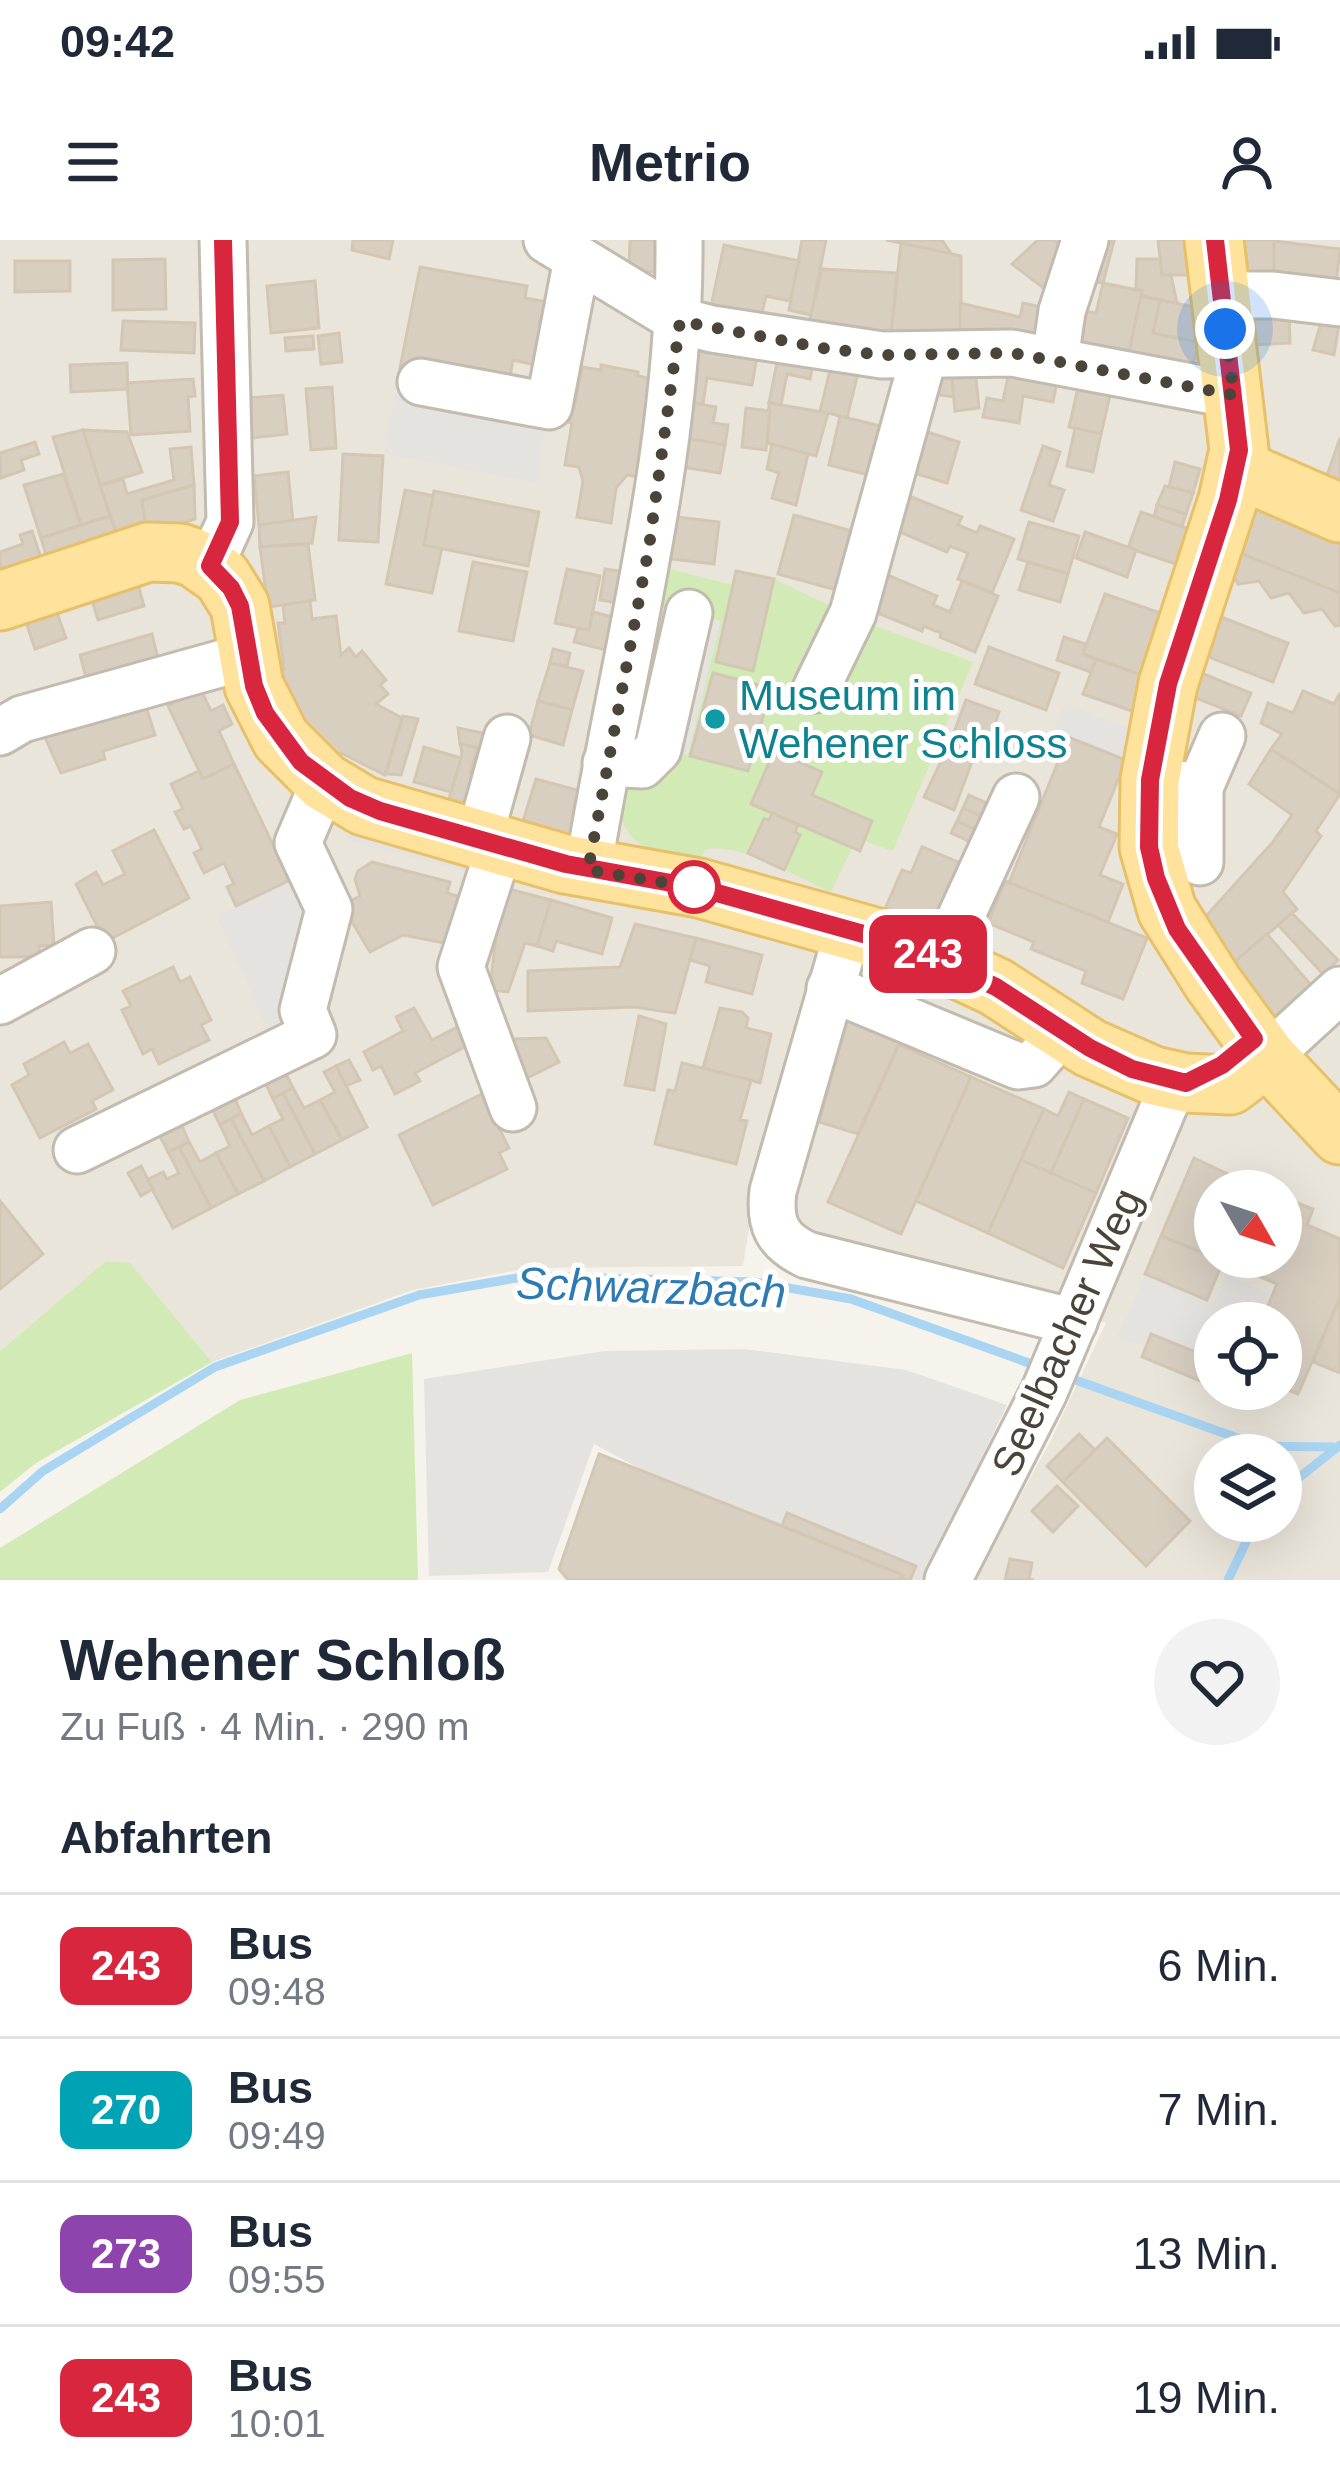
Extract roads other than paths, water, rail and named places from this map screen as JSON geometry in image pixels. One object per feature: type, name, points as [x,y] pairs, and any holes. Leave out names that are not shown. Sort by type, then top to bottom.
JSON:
[{"type":"main road","points":[[1217,268],[1238,428],[1236,468],[1168,684],[1175,784],[1149,847],[1167,910],[1213,983],[1261,1048],[1340,1135]]},
{"type":"main road","points":[[1236,468],[1340,513]]},
{"type":"main road","points":[[0,601],[148,552],[180,553],[210,566],[231,588],[240,606],[265,713],[281,739],[324,782],[380,811],[588,870],[699,888],[849,927],[941,960],[996,987],[1132,1069],[1181,1082],[1261,1048]]},
{"type":"street","points":[[210,566],[230,522],[223,240]]},
{"type":"street","points":[[588,870],[649,547],[680,321],[679,240]]},
{"type":"street","points":[[1055,360],[1061,311],[1085,240]]},
{"type":"street","points":[[421,382],[549,406],[562,250],[680,321],[822,348],[924,355],[1012,353],[1234,395]]},
{"type":"street","points":[[1217,268],[1273,295],[1340,303]]},
{"type":"street","points":[[816,689],[853,614],[924,355]]},
{"type":"street","points":[[606,764],[642,765],[658,749],[689,613]]},
{"type":"street","points":[[0,732],[22,718],[248,656]]},
{"type":"street","points":[[1200,862],[1175,784],[1222,736]]},
{"type":"street","points":[[507,739],[489,843],[450,982],[513,1108]]},
{"type":"street","points":[[77,1150],[313,1034],[303,1010],[329,909],[298,843],[324,782]]},
{"type":"street","points":[[941,960],[1016,797]]},
{"type":"street","points":[[849,927],[773,1191],[770,1214],[777,1233],[807,1255],[1070,1331]]},
{"type":"street","points":[[0,1001],[92,951]]},
{"type":"street","points":[[830,988],[1018,1066],[1034,1064],[1063,1031]]},
{"type":"street","points":[[1261,1048],[1340,990]]},
{"type":"street","name":"Seelbacher Weg","points":[[948,1580],[1044,1392],[1181,1082]]},
{"type":"waterway","name":"Schwarzbach","points":[[0,1509],[43,1471],[215,1367],[419,1295],[528,1276],[755,1282],[851,1299],[1040,1367]]},
{"type":"waterway","name":"Schwarzbach","points":[[1067,1377],[1260,1446],[1333,1447]]},
{"type":"waterway","points":[[1302,1475],[1340,1445]]},
{"type":"waterway","points":[[1228,1580],[1246,1542]]},
{"type":"place","name":"Museum im Wehener Schloss","points":[[715,719]]}]
